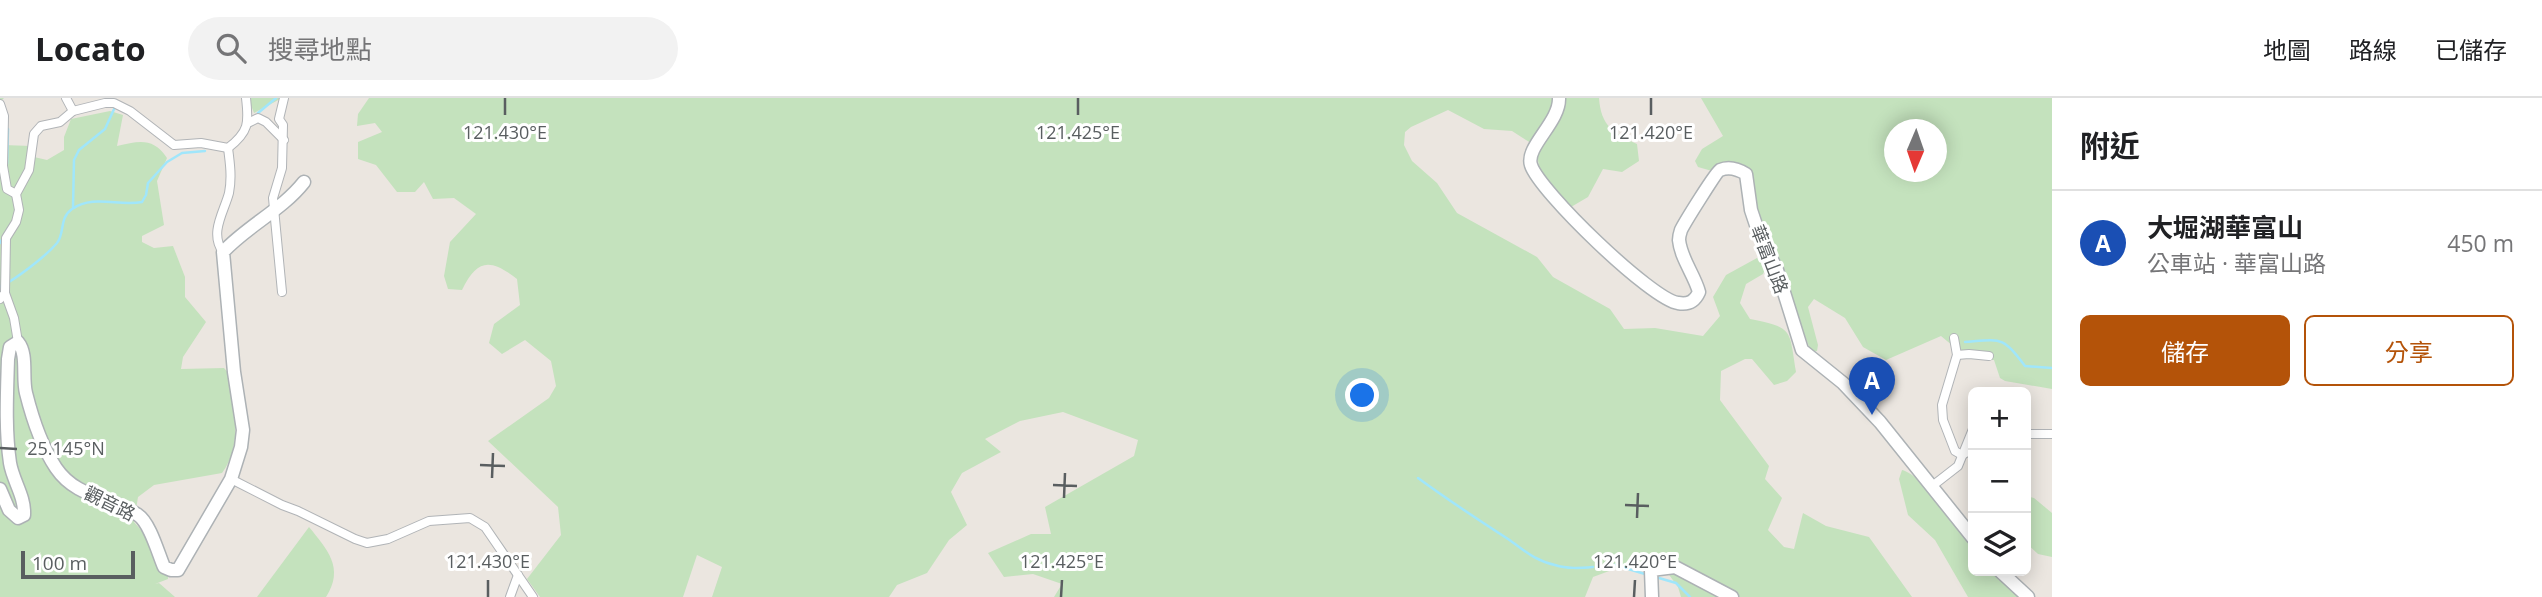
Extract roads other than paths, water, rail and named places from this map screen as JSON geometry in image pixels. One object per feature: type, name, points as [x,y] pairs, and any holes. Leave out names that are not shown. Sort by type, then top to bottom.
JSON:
[{"type":"street","points":[[66,98],[73,111]]},
{"type":"street","points":[[228,148],[243,135],[248,123],[246,98]]},
{"type":"street","points":[[282,292],[273,198],[282,168],[284,140],[283,125],[279,118],[284,98]]},
{"type":"street","name":"華富山路","points":[[1559,98],[1554,120],[1531,153],[1530,163],[1533,170],[1548,192],[1577,223],[1621,264],[1675,303],[1690,303],[1696,299],[1699,292],[1683,256],[1680,232],[1714,175],[1728,168],[1740,169],[1746,174],[1751,210],[1777,270],[1802,350],[1843,383],[1880,422],[1968,532]]},
{"type":"street","points":[[0,489],[9,510],[18,518],[24,515],[8,449],[8,359],[10,347],[18,342],[14,318],[4,290],[6,238],[16,222],[19,210],[16,194],[29,170],[31,147],[37,130],[41,126],[60,122],[73,111],[104,103],[118,104],[174,145],[201,143],[228,148]]},
{"type":"street","points":[[0,104],[4,116],[3,166],[7,189],[16,194]]},
{"type":"street","points":[[248,123],[258,118],[284,140]]},
{"type":"street","points":[[228,148],[231,175],[229,193],[218,226],[218,242],[223,252],[304,182]]},
{"type":"street","name":"觀音路","points":[[18,342],[23,348],[23,372],[33,415],[58,470],[85,494],[139,516],[148,526],[164,567],[178,570],[231,479],[241,447],[243,430],[234,372],[223,252]]},
{"type":"street","points":[[1954,338],[1957,355],[1942,405],[1943,420],[1955,451],[1962,456]]},
{"type":"street","points":[[1957,355],[1989,356]]},
{"type":"street","points":[[2031,434],[2052,434]]},
{"type":"street","points":[[1931,487],[1958,466],[1968,441]]},
{"type":"street","points":[[1962,456],[1971,450]]},
{"type":"street","points":[[231,479],[367,543],[388,539],[429,521],[470,518],[485,527],[533,597]]},
{"type":"street","points":[[1651,597],[1651,570],[1675,567],[1732,597]]},
{"type":"street","points":[[510,597],[518,575]]},
{"type":"street","points":[[2005,576],[2028,597]]},
{"type":"waterway","points":[[258,113],[276,98]]},
{"type":"waterway","points":[[73,207],[74,160],[79,150],[105,129],[115,107]]},
{"type":"waterway","points":[[7,164],[8,129]]},
{"type":"waterway","points":[[0,287],[30,267],[57,243],[65,217],[72,209],[89,202],[142,202],[148,183],[167,162],[182,153],[205,151]]},
{"type":"waterway","points":[[0,243],[10,225]]},
{"type":"waterway","points":[[1965,342],[1994,340],[2006,344],[2025,366],[2052,368]]},
{"type":"waterway","points":[[1418,478],[1536,558],[1564,567],[1593,567]]},
{"type":"waterway","points":[[1607,566],[1615,565],[1645,574]]},
{"type":"waterway","points":[[1659,578],[1676,583],[1690,597]]},
{"type":"place","name":"大堀湖華富山","points":[[1872,415]]}]
